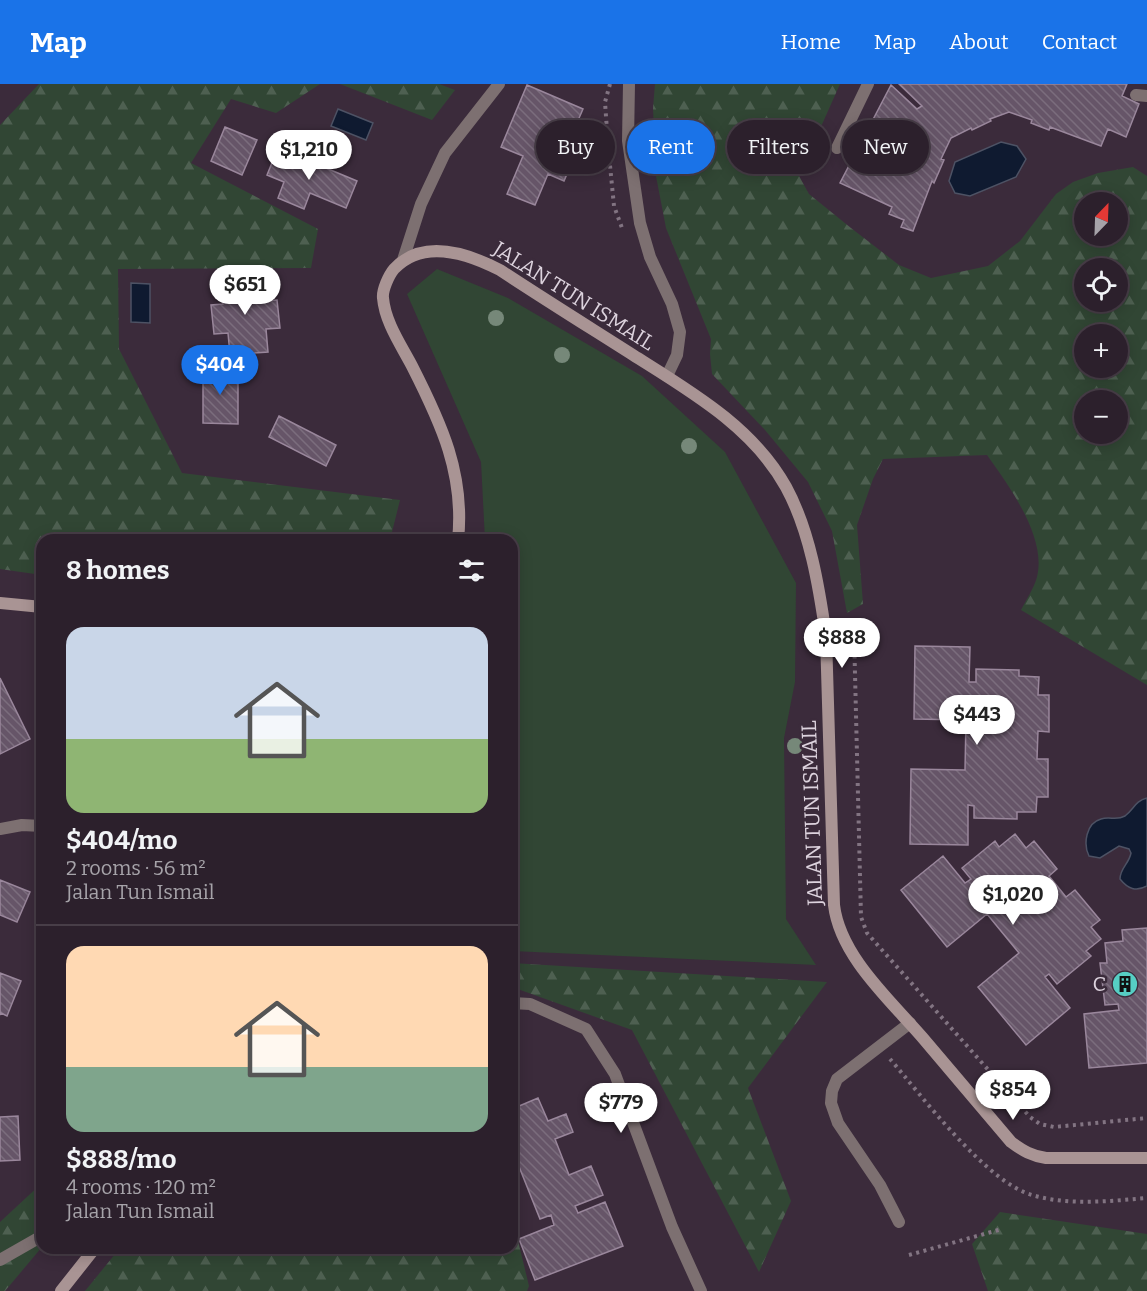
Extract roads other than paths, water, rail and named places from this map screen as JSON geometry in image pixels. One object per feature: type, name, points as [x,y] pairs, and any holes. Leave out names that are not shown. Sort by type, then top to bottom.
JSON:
[{"type":"street","points":[[458,534],[458,485],[449,447],[437,414],[392,328],[383,297],[390,274],[403,260],[421,204],[445,153],[499,84]]},
{"type":"street","name":"JALAN TUN ISMAIL","points":[[629,84],[628,141],[640,223],[650,257],[672,304],[680,332],[677,355],[667,376]]},
{"type":"street","points":[[837,148],[868,84]]},
{"type":"street","name":"JALAN TUN ISMAIL","points":[[403,260],[432,250],[467,254],[500,270],[706,402],[765,454],[792,498],[808,547],[821,601],[826,636],[835,914],[845,941],[871,979],[1011,1142],[1033,1156],[1046,1158],[1147,1158]]},
{"type":"street","points":[[0,603],[36,607]]},
{"type":"street","points":[[0,829],[22,825],[36,826]]},
{"type":"street","points":[[518,1003],[530,1004],[586,1029],[615,1074],[672,1227],[701,1291]]},
{"type":"street","points":[[898,1222],[880,1185],[838,1123],[831,1102],[832,1091],[837,1079],[910,1023]]},
{"type":"street","points":[[1131,1159],[1147,1163]]},
{"type":"street","points":[[0,1260],[36,1239]]},
{"type":"street","points":[[61,1291],[90,1254]]},
{"type":"water","points":[[338,109],[373,123],[366,140],[331,126]]},
{"type":"water","points":[[1001,142],[1017,146],[1026,159],[1016,177],[970,196],[955,193],[949,181],[955,162]]},
{"type":"water","points":[[131,283],[150,284],[150,323],[131,322]]},
{"type":"water","points":[[1147,798],[1147,886],[1136,889],[1129,887],[1120,879],[1121,872],[1130,857],[1129,849],[1119,846],[1100,858],[1089,856],[1086,840],[1089,829],[1096,821],[1125,816],[1137,803]]},
{"type":"place","name":"C","points":[[1125,984]]}]
